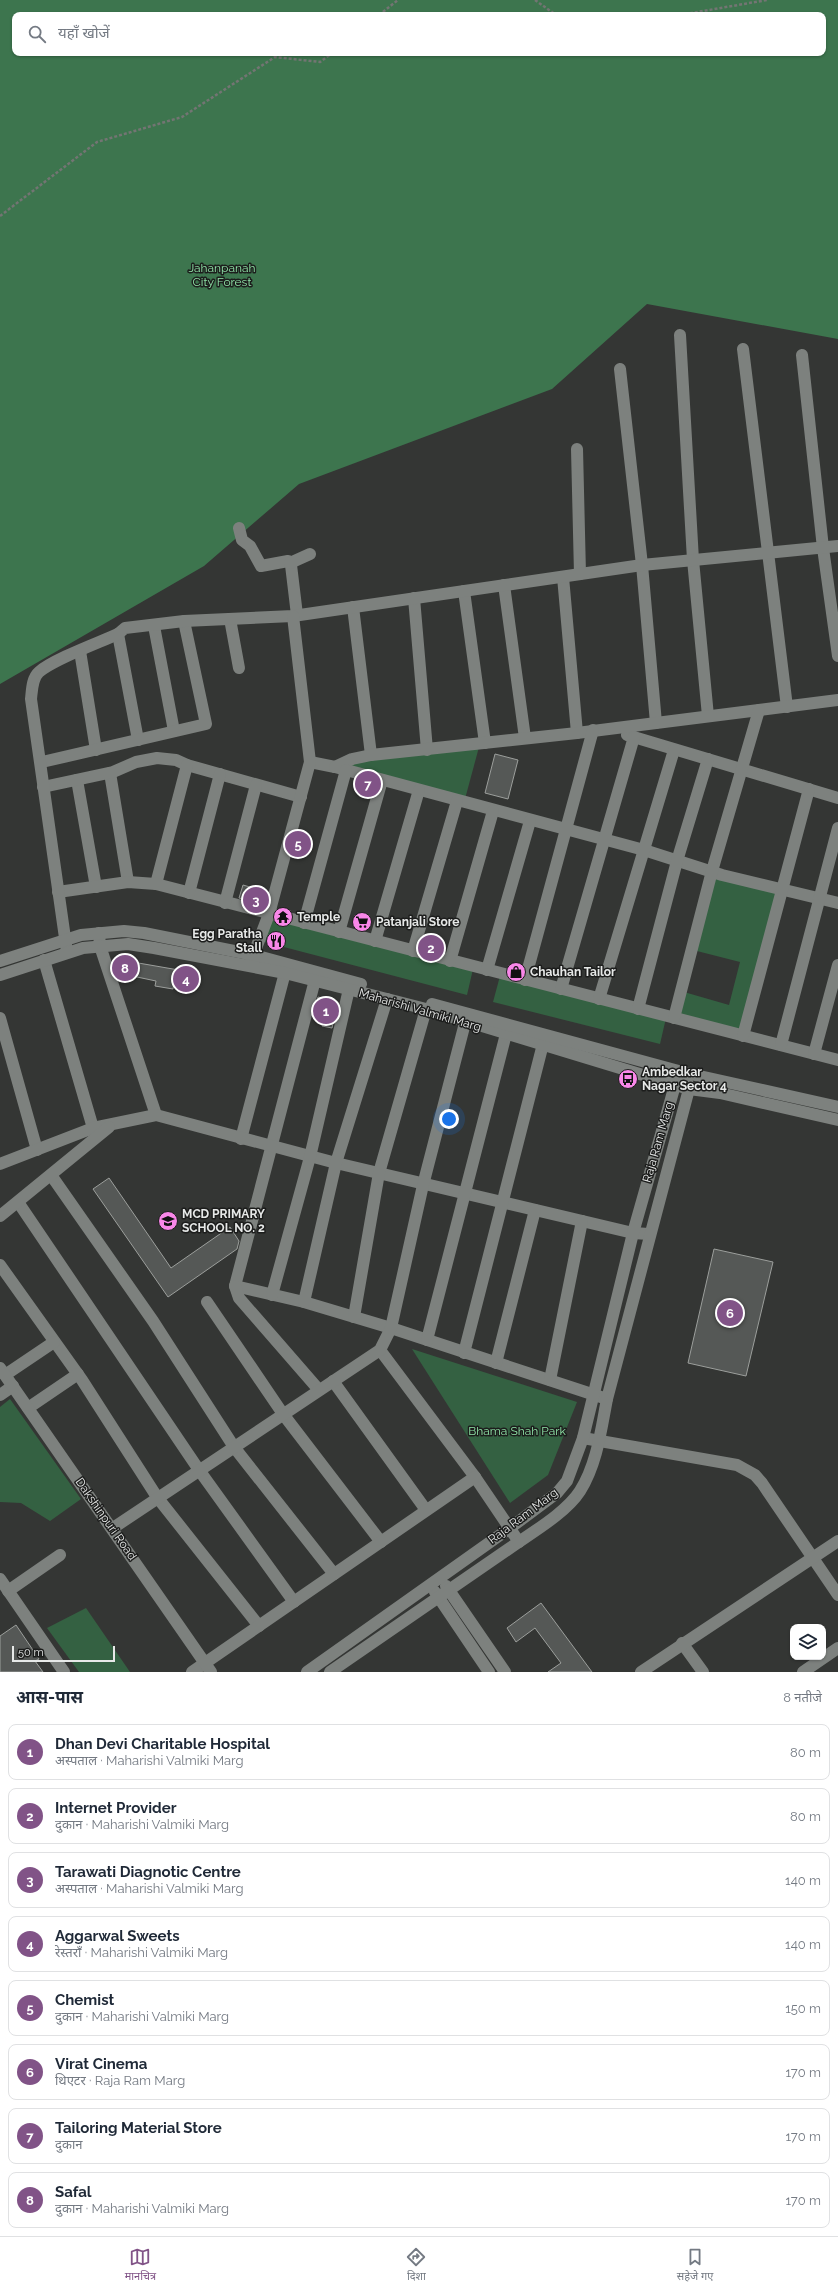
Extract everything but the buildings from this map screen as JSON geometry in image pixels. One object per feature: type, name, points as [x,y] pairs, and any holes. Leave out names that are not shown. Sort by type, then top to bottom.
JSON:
[{"type":"street","points":[[680,335],[693,560],[708,716]]},
{"type":"street","points":[[743,349],[787,707]]},
{"type":"street","points":[[802,355],[822,548],[838,656]]},
{"type":"street","points":[[620,369],[642,565],[656,723]]},
{"type":"street","points":[[577,449],[580,574]]},
{"type":"street","points":[[239,528],[242,540],[250,546],[261,566],[283,561],[290,563],[310,554]]},
{"type":"street","points":[[67,952],[64,940],[43,786],[42,762],[31,699],[33,684],[38,673],[80,651],[118,634],[125,628],[154,626],[184,621],[295,615],[642,565],[838,546]]},
{"type":"street","points":[[252,960],[269,914],[310,762],[290,563]]},
{"type":"street","points":[[562,577],[577,733]]},
{"type":"street","points":[[504,585],[525,738]]},
{"type":"street","points":[[464,591],[485,743]]},
{"type":"street","points":[[414,598],[427,750]]},
{"type":"street","points":[[353,607],[371,755]]},
{"type":"street","points":[[230,619],[240,668]]},
{"type":"street","points":[[42,762],[206,724],[184,621]]},
{"type":"street","points":[[154,626],[174,732]]},
{"type":"street","points":[[118,634],[138,740]]},
{"type":"street","points":[[80,651],[96,750]]},
{"type":"street","points":[[304,923],[340,768],[352,759],[371,755],[577,733],[838,700]]},
{"type":"street","points":[[674,1018],[712,871],[759,710]]},
{"type":"street","points":[[606,729],[838,798]]},
{"type":"street","points":[[525,980],[593,730]]},
{"type":"street","points":[[561,989],[634,737]]},
{"type":"street","points":[[599,999],[674,750]]},
{"type":"street","points":[[43,786],[110,773],[136,762],[157,758],[176,760],[187,765],[300,797]]},
{"type":"street","points":[[638,1009],[677,860],[708,759]]},
{"type":"street","points":[[310,762],[340,768],[530,821],[644,850],[712,871],[838,903]]},
{"type":"street","points":[[156,884],[187,765]]},
{"type":"street","points":[[110,773],[128,882]]},
{"type":"street","points":[[189,893],[220,774]]},
{"type":"street","points":[[78,780],[96,887]]},
{"type":"street","points":[[339,932],[382,780]]},
{"type":"street","points":[[225,903],[256,785]]},
{"type":"street","points":[[743,1036],[809,789]]},
{"type":"street","points":[[375,941],[419,790]]},
{"type":"street","points":[[413,951],[457,801]]},
{"type":"street","points":[[450,961],[493,811]]},
{"type":"street","points":[[486,970],[530,821]]},
{"type":"street","points":[[781,1046],[838,828]]},
{"type":"street","points":[[58,892],[128,882],[156,884],[838,1060]]},
{"type":"street","points":[[99,933],[100,946],[156,1115]]},
{"type":"street","name":"Maharishi Valmiki Marg","points":[[0,961],[64,940],[99,933],[144,933],[286,968],[686,1073],[838,1107]]},
{"type":"street","name":"Maharishi Valmiki Marg","points":[[0,975],[67,952],[100,946],[128,944],[252,960]]},
{"type":"street","points":[[44,960],[93,1128]]},
{"type":"street","points":[[814,1054],[838,964]]},
{"type":"street","points":[[241,1139],[286,968]]},
{"type":"street","name":"Maharishi Valmiki Marg","points":[[286,968],[315,980],[426,1009],[465,1023],[543,1044],[689,1089],[720,1093],[838,1120]]},
{"type":"street","points":[[315,980],[235,1286],[240,1298],[320,1390]]},
{"type":"street","points":[[272,1295],[310,1156],[349,989]]},
{"type":"street","points":[[304,1302],[336,1163],[387,1000]]},
{"type":"street","points":[[354,1317],[379,1173],[426,1009]]},
{"type":"street","points":[[0,1018],[37,1150]]},
{"type":"street","points":[[113,1528],[380,1350],[391,1328],[423,1185],[465,1023]]},
{"type":"street","points":[[427,1340],[463,1194],[506,1034]]},
{"type":"street","points":[[464,1353],[543,1044]]},
{"type":"street","name":"Raja Ram Marg","points":[[307,1672],[510,1528],[557,1492],[567,1481],[583,1438],[633,1233],[675,1085],[686,1073]]},
{"type":"street","name":"Raja Ram Marg","points":[[330,1672],[519,1542],[568,1506],[580,1492],[589,1474],[599,1442],[607,1399],[649,1234],[689,1089],[686,1073]]},
{"type":"street","points":[[0,1164],[93,1128],[156,1115],[271,1147],[423,1185],[633,1233],[649,1234]]},
{"type":"street","points":[[0,1216],[112,1125]]},
{"type":"street","points":[[51,1174],[153,1321],[234,1447],[334,1574]]},
{"type":"street","points":[[18,1202],[199,1470],[294,1602]]},
{"type":"street","points":[[496,1363],[535,1210]]},
{"type":"street","points":[[550,1380],[582,1221]]},
{"type":"street","points":[[0,1266],[78,1374],[158,1497],[259,1626]]},
{"type":"street","points":[[235,1286],[304,1302],[391,1328],[607,1399]]},
{"type":"street","points":[[207,1302],[283,1414],[381,1542]]},
{"type":"street","points":[[3,1371],[54,1342]]},
{"type":"street","points":[[380,1350],[475,1477],[519,1542]]},
{"type":"street","name":"Dakshinpuri Road","points":[[3,1371],[113,1528],[208,1668]]},
{"type":"street","points":[[28,1408],[78,1374]]},
{"type":"street","points":[[333,1381],[426,1510]]},
{"type":"street","points":[[0,1395],[13,1386]]},
{"type":"street","points":[[583,1438],[737,1465],[751,1472],[762,1484],[838,1595]]},
{"type":"street","points":[[192,1672],[208,1668],[259,1626],[475,1477]]},
{"type":"street","points":[[641,1672],[811,1557],[838,1541]]},
{"type":"street","points":[[8,1591],[60,1555]]},
{"type":"street","points":[[440,1578],[505,1672]]},
{"type":"street","points":[[0,1579],[64,1672]]},
{"type":"street","points":[[430,1586],[489,1672]]},
{"type":"street","points":[[682,1643],[703,1672]]},
{"type":"street","points":[[803,1672],[838,1648]]},
{"type":"path","points":[[383,12],[398,0]]},
{"type":"path","points":[[535,0],[552,12]]},
{"type":"path","points":[[697,12],[767,0]]},
{"type":"path","points":[[0,216],[97,142],[182,117],[275,57],[320,62],[328,56]]},
{"type":"green space","name":"Jahanpanah City Forest","points":[[0,0],[838,0],[838,339],[647,304],[552,389],[299,484],[204,566],[0,684]]},
{"type":"green space","points":[[479,747],[465,799],[344,766],[353,762]]},
{"type":"green space","points":[[713,874],[779,890],[741,1032],[678,1016],[684,992],[729,1005],[740,962],[693,950]]},
{"type":"green space","points":[[270,916],[473,969],[467,995],[261,941]]},
{"type":"green space","points":[[500,976],[666,1018],[660,1044],[493,1002]]},
{"type":"green space","name":"Bhama Shah Park","points":[[412,1349],[577,1402],[548,1475],[510,1503]]},
{"type":"green space","points":[[10,1399],[81,1499],[50,1521],[21,1503],[0,1502],[0,1407]]},
{"type":"green space","points":[[86,1608],[130,1672],[79,1672],[47,1628]]},
{"type":"place","name":"Tailoring Material Store","points":[[368,784]]},
{"type":"place","name":"Chemist","points":[[298,844]]},
{"type":"place","name":"Tarawati Diagnotic Centre","points":[[256,900]]},
{"type":"place","name":"Temple","points":[[283,917]]},
{"type":"place","name":"Patanjali Store","points":[[362,922]]},
{"type":"place","name":"Egg Paratha Stall","points":[[276,941]]},
{"type":"place","name":"Internet Provider","points":[[431,948]]},
{"type":"place","name":"Safal","points":[[125,968]]},
{"type":"place","name":"Chauhan Tailor","points":[[516,972]]},
{"type":"place","name":"Aggarwal Sweets","points":[[186,979]]},
{"type":"place","name":"Dhan Devi Charitable Hospital","points":[[326,1011]]},
{"type":"place","name":"Ambedkar Nagar Sector 4","points":[[628,1079]]},
{"type":"place","name":"MCD PRIMARY SCHOOL NO. 2","points":[[168,1221]]},
{"type":"place","name":"Virat Cinema","points":[[730,1313]]}]
